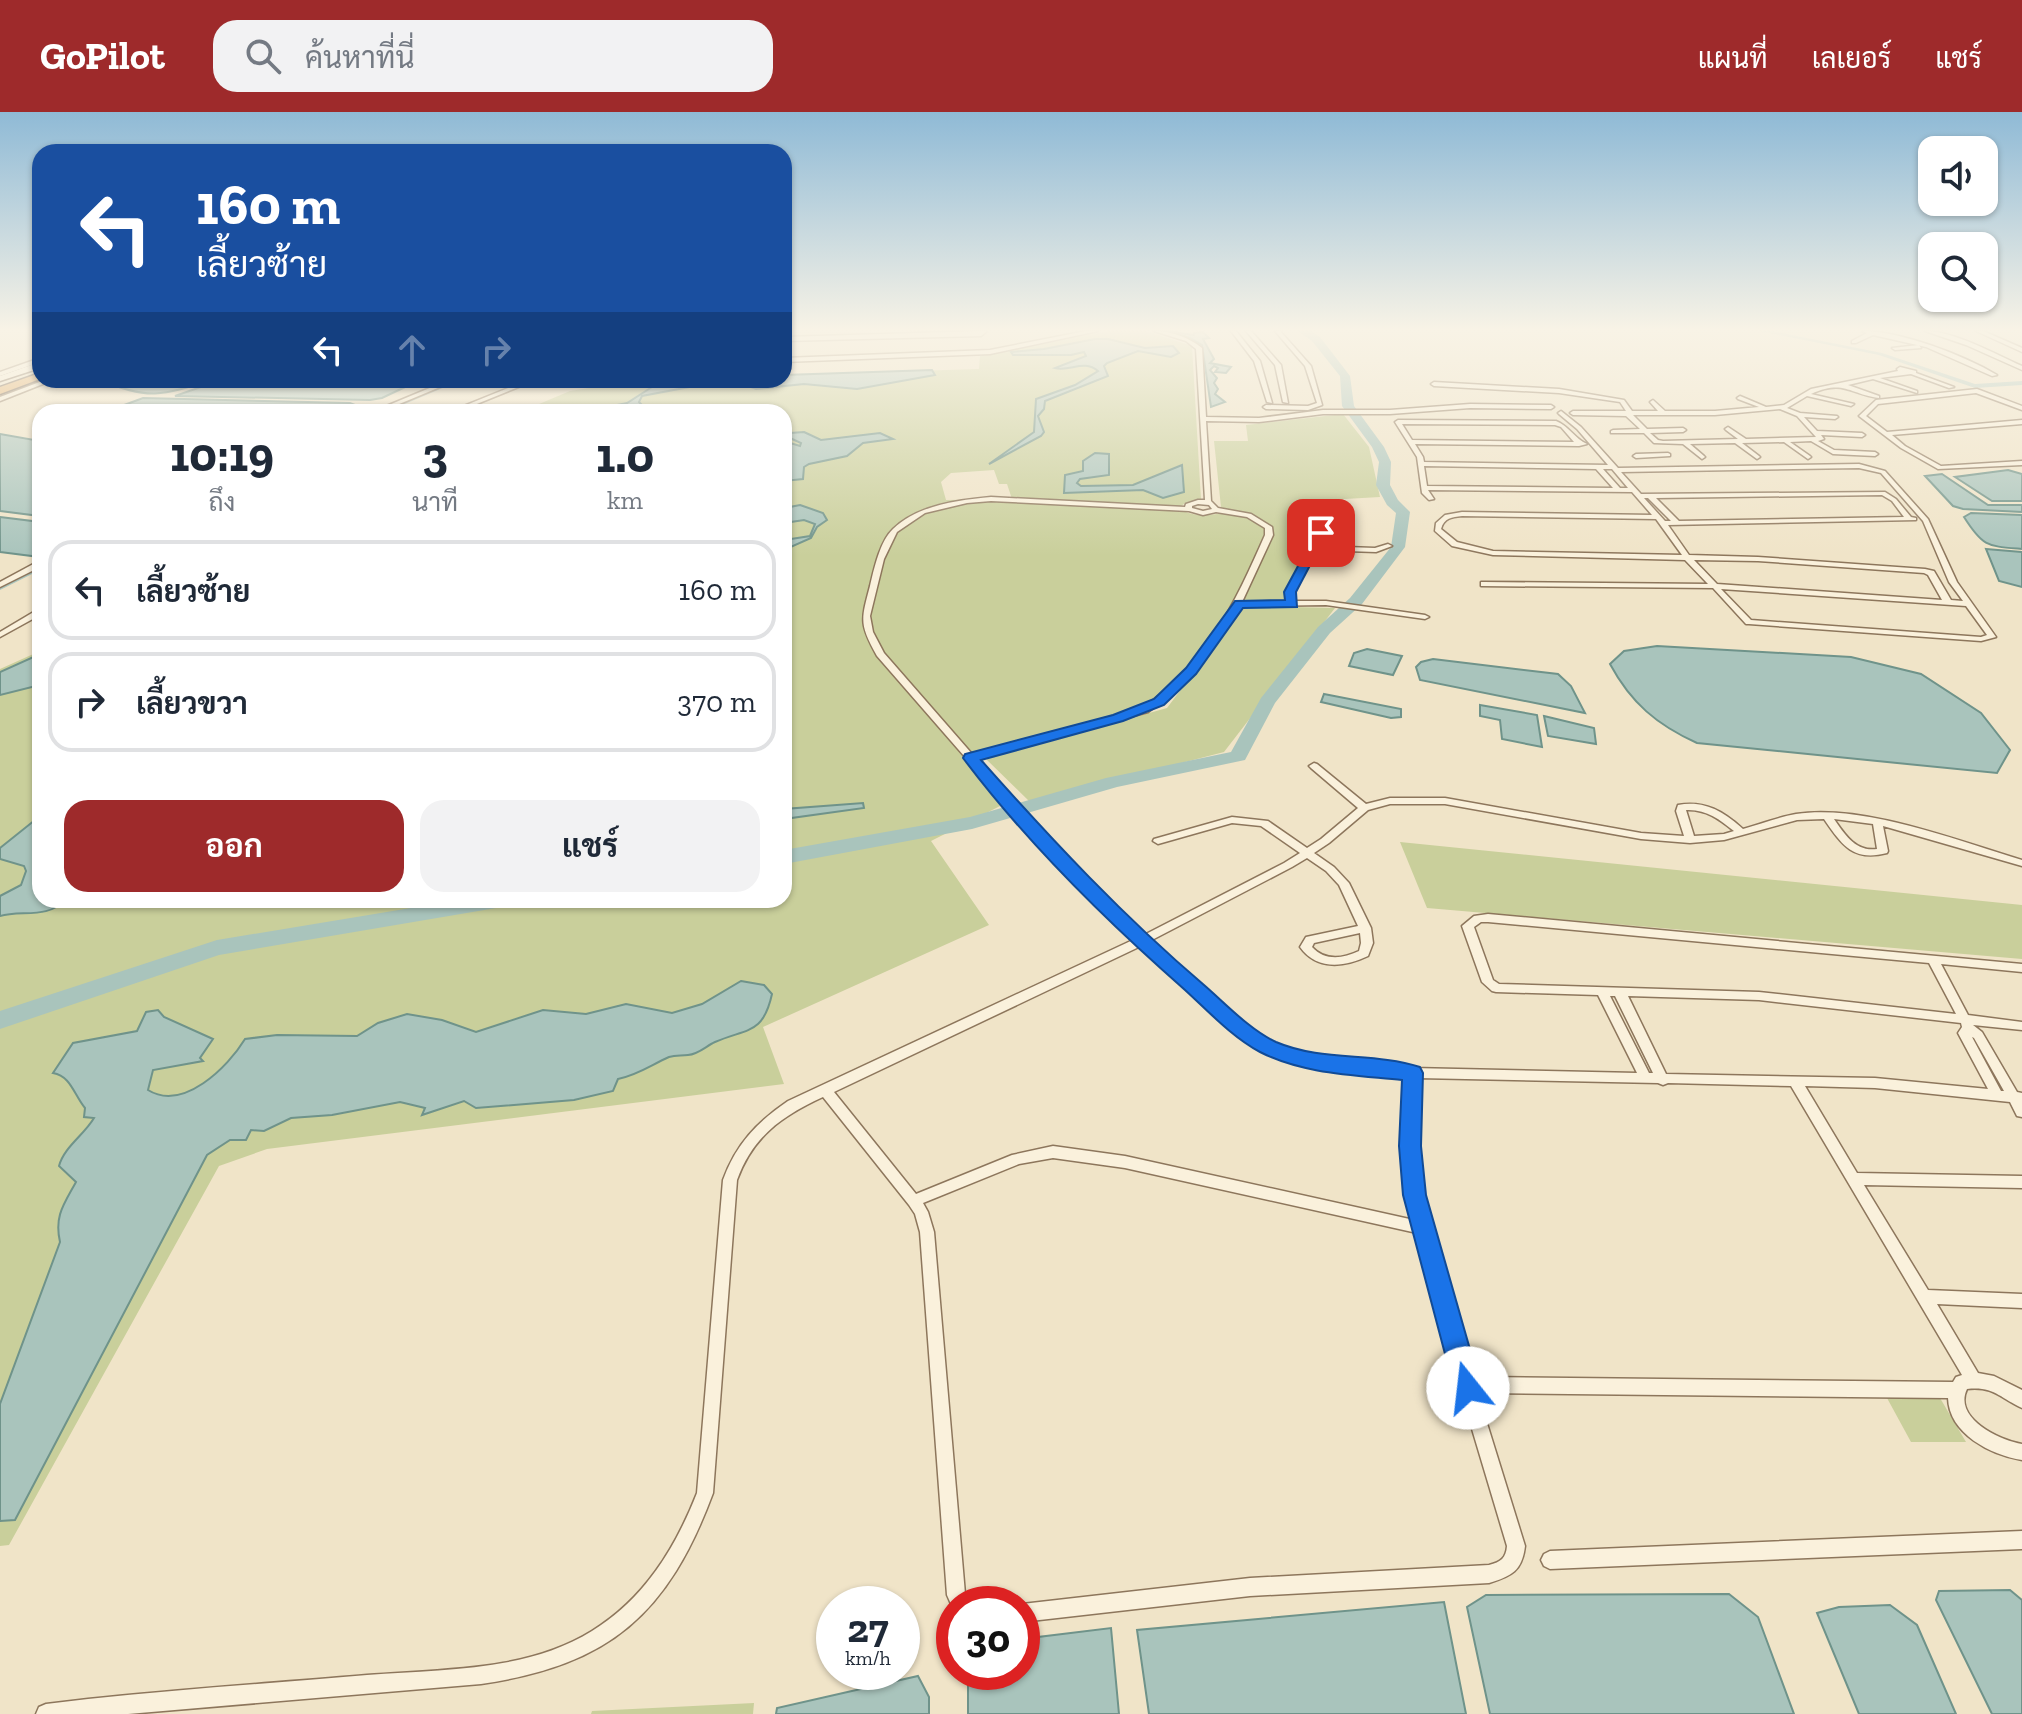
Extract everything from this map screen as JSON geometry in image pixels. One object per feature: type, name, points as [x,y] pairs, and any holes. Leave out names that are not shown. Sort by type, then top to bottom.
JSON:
[{"type":"street","points":[[1204,406],[1208,502]]},
{"type":"street","points":[[1266,406],[1267,419]]},
{"type":"street","points":[[1289,406],[1315,406]]},
{"type":"street","points":[[1625,406],[1670,457],[1636,456]]},
{"type":"street","points":[[1656,406],[1664,414]]},
{"type":"street","points":[[1706,406],[1715,413]]},
{"type":"street","points":[[1759,406],[1767,409]]},
{"type":"street","points":[[1782,408],[1785,406]]},
{"type":"street","points":[[1871,406],[1862,416],[1940,468],[2022,463]]},
{"type":"street","points":[[1205,419],[1267,419],[1335,411],[1466,408],[1629,414],[1782,408],[1799,415],[1835,417]]},
{"type":"street","points":[[1555,410],[1571,411],[1580,423],[1579,428]]},
{"type":"street","points":[[1423,464],[1613,469],[1868,467],[1883,472],[1926,520],[1953,582],[1992,637],[1981,639],[1749,622],[1687,557],[1660,520],[1613,469],[1579,428],[1555,410]]},
{"type":"street","points":[[1799,415],[1833,452],[1875,454]]},
{"type":"street","points":[[1431,499],[1425,493],[1423,464],[1398,422],[1556,423],[1563,426],[1579,444]]},
{"type":"street","points":[[1887,434],[2022,422]]},
{"type":"street","points":[[1728,429],[1746,442]]},
{"type":"street","points":[[1613,432],[1683,430]]},
{"type":"street","points":[[1656,442],[1786,441],[1862,435]]},
{"type":"street","points":[[1786,441],[1808,457]]},
{"type":"street","points":[[1412,442],[1593,444]]},
{"type":"street","points":[[1736,442],[1757,457]]},
{"type":"street","points":[[1685,443],[1702,457]]},
{"type":"street","points":[[1598,467],[1618,490]]},
{"type":"street","points":[[1426,488],[1618,490],[1651,497],[1883,493],[1894,500],[1909,519]]},
{"type":"street","points":[[1651,497],[1678,524]]},
{"type":"street","points":[[971,758],[1118,718],[1159,702],[1191,671],[1239,604],[1269,535],[1268,527],[1249,515],[1216,510],[1203,513],[1189,509],[991,499],[938,508],[923,512],[894,531],[880,559],[866,616],[869,632],[880,654],[1031,828],[1141,941],[1236,1024],[1267,1046],[1315,1063],[1412,1073],[1875,1083],[2017,1098]]},
{"type":"street","points":[[1189,509],[1188,505],[1194,502],[1208,502],[1216,510]]},
{"type":"street","points":[[1926,520],[1678,524],[1660,520],[1462,514],[1447,516],[1439,523],[1437,530],[1455,544],[1493,553],[1758,559],[1925,571],[1931,573],[1947,601]]},
{"type":"street","points":[[1292,602],[1290,592],[1329,518]]},
{"type":"street","points":[[1314,548],[1376,550],[1388,546]]},
{"type":"street","points":[[1307,560],[1340,561]]},
{"type":"street","points":[[0,585],[32,568]]},
{"type":"street","points":[[1484,584],[1716,586],[1968,604]]},
{"type":"street","points":[[1239,604],[1344,604],[1425,617]]},
{"type":"street","points":[[0,635],[32,617]]},
{"type":"street","points":[[1314,766],[1364,808]]},
{"type":"street","points":[[46,1714],[500,1673],[574,1651],[624,1618],[665,1578],[690,1536],[705,1493],[730,1180],[744,1145],[768,1120],[825,1090],[1141,941],[1308,852],[1364,808],[1402,799],[1445,801],[1641,836],[1690,840],[1742,833],[1797,817],[1826,815],[1877,821],[2022,863]]},
{"type":"street","points":[[1690,840],[1681,811],[1682,807],[1694,805],[1715,812],[1742,833]]},
{"type":"street","points":[[1826,815],[1848,845],[1866,853],[1883,851],[1877,821]]},
{"type":"street","points":[[1158,841],[1218,823],[1248,819],[1264,823],[1308,852],[1344,883],[1365,928],[1367,943],[1364,953],[1355,958],[1324,961],[1314,958],[1306,947],[1310,940],[1365,928]]},
{"type":"street","points":[[2022,968],[1488,918],[1478,919],[1468,926],[1488,982],[1496,988],[1759,996],[1967,1024],[2022,1026]]},
{"type":"street","points":[[1934,962],[1967,1024],[1978,1035],[2017,1098],[2022,1112]]},
{"type":"street","points":[[1601,990],[1646,1079]]},
{"type":"street","points":[[1619,991],[1663,1080]]},
{"type":"street","points":[[1967,1024],[1964,1033],[1997,1095]]},
{"type":"street","points":[[1040,1611],[1250,1587],[1489,1574],[1507,1569],[1515,1559],[1516,1546],[1422,1228],[1412,1174],[1412,1073]]},
{"type":"street","points":[[1795,1081],[1973,1379]]},
{"type":"street","points":[[825,1090],[914,1201],[927,1232],[955,1586]]},
{"type":"street","points":[[914,1201],[1017,1159],[1053,1152],[1125,1162],[1422,1228]]},
{"type":"street","points":[[1853,1179],[2022,1182]]},
{"type":"street","points":[[1925,1297],[2022,1301]]},
{"type":"street","points":[[2021,1454],[1986,1440],[1971,1428],[1955,1401],[1956,1390],[1962,1382],[1973,1379],[2000,1385],[2022,1400]]},
{"type":"street","points":[[1484,1385],[1956,1390]]},
{"type":"street","points":[[1550,1560],[2022,1540]]},
{"type":"green space","points":[[792,406],[1195,406],[1201,500],[1187,502],[1178,508],[1203,515],[1230,511],[1221,507],[1214,441],[1248,441],[1246,425],[1343,414],[1369,447],[1380,497],[1327,500],[1290,592],[1292,604],[1239,604],[1191,671],[1151,707],[972,758],[1008,802],[931,841],[989,925],[763,1027],[784,1084],[267,1149],[219,1166],[9,1545],[0,1546],[0,669],[32,655],[32,908],[792,908]],"holes":[[[994,470],[999,484],[1007,484],[1012,499],[946,500],[941,482],[951,473]]]},
{"type":"green space","points":[[1244,606],[1335,608],[1224,752],[1030,802],[986,759],[1167,708]]},
{"type":"green space","points":[[1400,842],[2022,905],[2022,959],[1427,908]]},
{"type":"green space","points":[[1887,1398],[1940,1398],[1966,1442],[1911,1442]]},
{"type":"green space","points":[[754,1703],[753,1714],[591,1714],[592,1711]]},
{"type":"water","points":[[1036,406],[1044,406],[1038,416],[1044,432],[1041,436],[989,464],[1034,432]]},
{"type":"water","points":[[804,432],[821,440],[880,433],[893,439],[863,443],[847,456],[809,464],[804,467],[803,479],[792,480],[792,444],[800,446],[801,443],[792,439],[792,433]]},
{"type":"water","points":[[0,434],[32,440],[32,515],[0,511]]},
{"type":"water","points":[[1095,453],[1109,454],[1109,475],[1080,479],[1077,483],[1081,486],[1133,485],[1182,465],[1184,492],[1163,498],[1143,490],[1064,493],[1065,475],[1083,471],[1083,461]]},
{"type":"water","points":[[2008,470],[2022,474],[2022,501],[1992,501],[1955,477]]},
{"type":"water","points":[[1942,474],[1988,505],[2022,505],[2022,512],[1953,506],[1925,476]]},
{"type":"water","points":[[800,505],[823,513],[827,520],[817,527],[811,538],[792,546],[792,539],[810,536],[815,524],[804,520],[792,522],[792,507]]},
{"type":"water","points":[[1971,513],[2022,515],[2022,549],[1981,540],[1964,517]]},
{"type":"water","points":[[0,517],[32,521],[32,556],[0,552]]},
{"type":"water","points":[[1986,549],[2022,552],[2022,587],[1999,581]]},
{"type":"water","points":[[1657,646],[1851,657],[1921,674],[1981,713],[2010,750],[1997,773],[1697,743],[1669,729],[1646,711],[1610,664],[1624,651]]},
{"type":"water","points":[[1367,649],[1402,656],[1393,675],[1349,666],[1354,653]]},
{"type":"water","points":[[32,658],[32,687],[0,695],[0,672]]},
{"type":"water","points":[[1433,659],[1558,674],[1571,686],[1585,713],[1420,680],[1416,667]]},
{"type":"water","points":[[1324,694],[1401,709],[1401,717],[1391,718],[1321,702]]},
{"type":"water","points":[[1480,705],[1537,715],[1542,747],[1502,739],[1500,720],[1480,716]]},
{"type":"water","points":[[1544,716],[1594,728],[1596,744],[1548,736]]},
{"type":"water","points":[[863,803],[864,808],[792,818],[792,808]]},
{"type":"water","points":[[32,822],[32,908],[54,908],[0,916],[0,896],[21,885],[26,871],[24,866],[0,859],[0,848]]},
{"type":"water","points":[[741,981],[764,985],[772,994],[764,1017],[758,1024],[696,1053],[669,1057],[618,1079],[613,1091],[574,1100],[476,1108],[464,1101],[422,1115],[425,1108],[400,1102],[332,1115],[291,1118],[264,1131],[251,1130],[246,1140],[230,1140],[207,1155],[15,1520],[0,1521],[0,1404],[60,1242],[58,1225],[61,1210],[76,1182],[59,1166],[65,1153],[94,1118],[84,1117],[85,1108],[72,1087],[64,1078],[53,1073],[73,1043],[137,1031],[146,1012],[158,1010],[164,1017],[213,1039],[200,1058],[203,1061],[153,1070],[148,1090],[162,1095],[176,1095],[190,1091],[216,1073],[245,1039],[277,1035],[357,1036],[378,1023],[407,1014],[442,1020],[476,1032],[543,1010],[586,1014],[626,1004],[672,1013],[702,1004]]},
{"type":"water","points":[[2010,1590],[2022,1600],[2022,1714],[1992,1714],[1936,1600],[1939,1591]]},
{"type":"water","points":[[1729,1594],[1758,1617],[1794,1714],[1490,1714],[1467,1607],[1486,1595]]},
{"type":"water","points":[[1444,1602],[1466,1714],[1149,1714],[1137,1630]]},
{"type":"water","points":[[1890,1605],[1917,1625],[1956,1714],[1859,1714],[1817,1613],[1839,1607]]},
{"type":"water","points":[[1111,1628],[1119,1714],[968,1714],[968,1690],[1040,1690],[1040,1637]]},
{"type":"water","points":[[920,1680],[929,1697],[929,1714],[776,1714],[777,1708],[856,1690],[920,1690]]},
{"type":"waterway","points":[[792,856],[972,823],[1113,782],[1238,756],[1267,702],[1324,630],[1356,601],[1398,547],[1403,512],[1392,502],[1383,485],[1385,462],[1378,447],[1348,406]]},
{"type":"waterway","points":[[0,587],[32,571]]},
{"type":"waterway","points":[[0,1020],[217,948],[454,908]]},
{"type":"route","points":[[1321,533],[1290,592],[1292,604],[1239,604],[1191,671],[1159,702],[1145,710],[971,758],[1078,880],[1141,941],[1236,1024],[1267,1046],[1296,1058],[1340,1067],[1412,1073],[1410,1146],[1414,1195],[1468,1388]]}]
